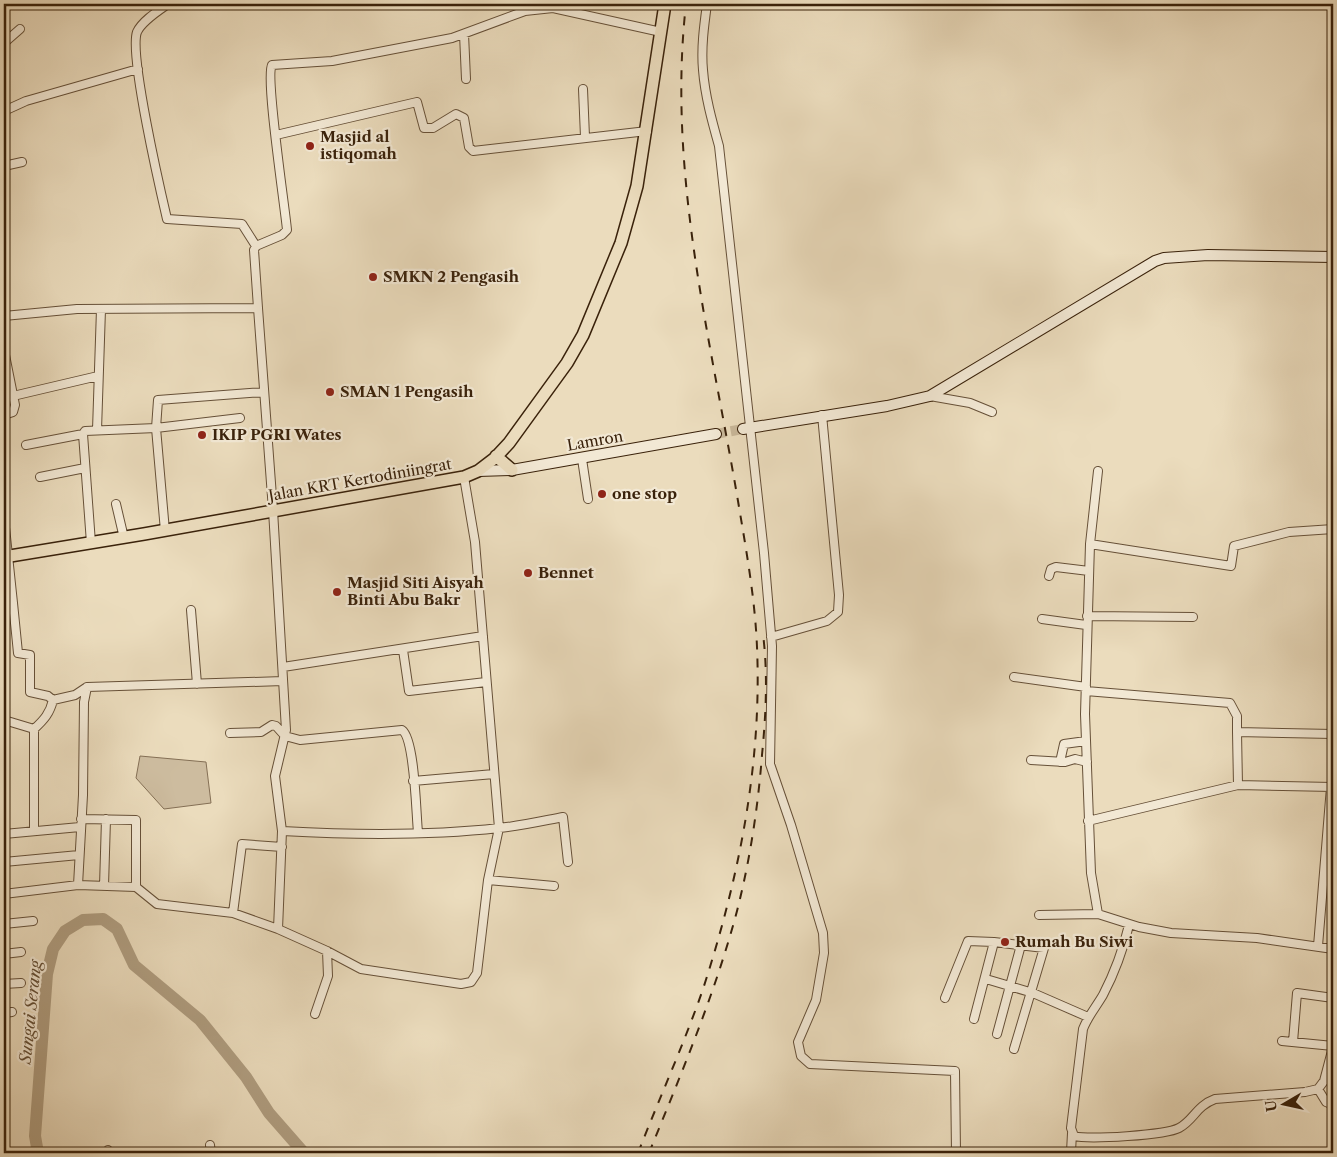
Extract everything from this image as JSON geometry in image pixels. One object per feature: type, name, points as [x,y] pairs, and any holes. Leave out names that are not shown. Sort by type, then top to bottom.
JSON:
[{"type":"main road","name":"Jalan KRT Kertodiniingrat","points":[[6,557],[165,531],[464,477],[478,471],[496,456],[508,443],[567,363],[583,335],[621,242],[636,186],[647,130],[665,4]]},
{"type":"main road","points":[[496,456],[512,470]]},
{"type":"street","points":[[4,7],[9,4]]},
{"type":"street","points":[[168,4],[159,6],[136,34],[138,68],[166,219],[242,224],[256,246]]},
{"type":"street","points":[[707,4],[702,47],[703,70],[708,110],[718,146],[771,637],[770,764],[791,824],[823,933],[824,953],[816,1000],[798,1042],[801,1056],[810,1064],[955,1070],[956,1153]]},
{"type":"street","points":[[278,929],[282,831],[275,776],[285,736],[283,667],[254,250],[256,246],[282,235],[287,230],[270,72],[274,64],[332,62],[464,34],[525,11],[551,6],[661,32]]},
{"type":"street","points":[[4,43],[20,29]]},
{"type":"street","points":[[464,34],[466,79]]},
{"type":"street","points":[[4,111],[26,101],[138,68]]},
{"type":"street","points":[[583,89],[585,138]]},
{"type":"street","points":[[276,136],[417,102],[424,128],[433,128],[456,114],[464,118],[468,144],[473,151],[647,130]]},
{"type":"street","points":[[4,166],[22,162]]},
{"type":"street","points":[[747,428],[896,404],[930,396],[1164,258],[1208,255],[1333,257]]},
{"type":"street","points":[[4,316],[54,310],[258,308]]},
{"type":"street","points":[[97,430],[96,403],[101,309]]},
{"type":"street","points":[[4,350],[13,396],[13,412],[4,415]]},
{"type":"street","points":[[13,396],[98,376]]},
{"type":"street","points":[[165,531],[156,428],[157,402],[160,398],[264,392]]},
{"type":"street","points":[[930,396],[970,403],[992,412]]},
{"type":"street","points":[[771,637],[827,621],[838,612],[839,595],[822,415]]},
{"type":"street","points":[[26,445],[82,434],[85,431],[156,428],[240,418]]},
{"type":"street","points":[[82,434],[91,543]]},
{"type":"street","name":"Lamron","points":[[478,471],[512,470],[716,434]]},
{"type":"street","points":[[582,459],[588,500]]},
{"type":"street","points":[[40,477],[85,468]]},
{"type":"street","points":[[1098,471],[1090,544],[1086,625],[1088,820],[1091,873],[1098,914]]},
{"type":"street","points":[[4,894],[78,885],[136,887],[150,900],[164,906],[233,913],[278,929],[361,969],[461,984],[471,982],[477,973],[488,880],[499,828],[475,542],[464,477]]},
{"type":"street","points":[[116,504],[124,538]]},
{"type":"street","points":[[4,518],[6,557],[18,653],[30,656],[30,692],[48,696],[53,700],[75,696],[88,688],[283,680]]},
{"type":"street","points":[[1090,544],[1231,566],[1234,546],[1288,532],[1333,529]]},
{"type":"street","points":[[1049,576],[1051,570],[1056,567],[1089,571]]},
{"type":"street","points":[[4,604],[13,603]]},
{"type":"street","points":[[191,610],[197,684]]},
{"type":"street","points":[[1087,616],[1193,617]]},
{"type":"street","points":[[1042,619],[1086,625]]},
{"type":"street","points":[[283,667],[403,650],[483,636]]},
{"type":"street","points":[[403,650],[408,692],[486,682]]},
{"type":"street","points":[[1014,677],[1086,689],[1230,703],[1237,716],[1238,785]]},
{"type":"street","points":[[78,885],[84,702],[88,688]]},
{"type":"street","points":[[34,831],[34,729],[44,720],[51,709],[53,700]]},
{"type":"street","points":[[4,720],[34,729]]},
{"type":"street","points":[[230,733],[261,732],[276,726],[285,736],[300,740],[402,730],[408,738],[418,832]]},
{"type":"street","points":[[1237,732],[1256,734],[1333,734]]},
{"type":"street","points":[[1060,762],[1064,744],[1086,741]]},
{"type":"street","points":[[1031,760],[1060,762],[1073,759],[1087,762]]},
{"type":"street","points":[[413,781],[494,774]]},
{"type":"street","points":[[1088,820],[1238,785],[1332,787],[1318,946]]},
{"type":"street","points":[[282,831],[342,834],[499,828],[563,817],[568,862]]},
{"type":"street","points":[[104,886],[106,819]]},
{"type":"street","points":[[4,834],[106,819],[136,820],[136,887]]},
{"type":"street","points":[[233,913],[242,844],[282,846]]},
{"type":"street","points":[[4,862],[79,855]]},
{"type":"street","points":[[488,880],[554,886]]},
{"type":"street","points":[[1038,915],[1098,914],[1129,925],[1171,933],[1257,938],[1333,949]]},
{"type":"street","points":[[4,924],[33,921]]},
{"type":"street","points":[[1069,1153],[1083,1029],[1116,969],[1129,925]]},
{"type":"street","points":[[945,998],[966,944],[972,940],[1044,948],[1014,1050]]},
{"type":"street","points":[[974,1019],[986,979],[994,942]]},
{"type":"street","points":[[997,1034],[1021,945]]},
{"type":"street","points":[[315,1014],[328,976],[327,951]]},
{"type":"street","points":[[4,954],[21,952]]},
{"type":"street","points":[[986,979],[1032,993],[1088,1017]]},
{"type":"street","points":[[4,984],[21,983]]},
{"type":"street","points":[[1293,1042],[1297,993],[1333,998]]},
{"type":"street","points":[[1072,1133],[1077,1137],[1165,1133],[1180,1128],[1202,1105],[1215,1099],[1318,1089],[1324,1081],[1333,1047],[1282,1042]]},
{"type":"street","points":[[1318,1089],[1326,1102],[1333,1106]]},
{"type":"shaded area","points":[[140,756],[206,762],[211,803],[164,809],[136,778]]},
{"type":"waterway","name":"Sungai Serang","points":[[38,1153],[35,1136],[47,974],[53,949],[65,931],[83,920],[103,919],[117,929],[134,965],[200,1020],[246,1077],[269,1113],[304,1153]]},
{"type":"tunnel","points":[[716,434],[743,429]]},
{"type":"railway","points":[[638,1153],[696,1010],[727,905],[737,863],[752,777],[758,691],[756,629],[750,574],[704,315],[687,191],[682,129],[682,67],[686,4]]},
{"type":"railway","points":[[649,1153],[708,1003],[742,892],[756,814],[763,740],[766,679],[763,634]]},
{"type":"place","name":"Masjid al istiqomah","points":[[310,146]]},
{"type":"place","name":"SMKN 2 Pengasih","points":[[373,277]]},
{"type":"place","name":"SMAN 1 Pengasih","points":[[330,392]]},
{"type":"place","name":"IKIP PGRI Wates","points":[[202,435]]},
{"type":"place","name":"one stop","points":[[602,494]]},
{"type":"place","name":"Bennet","points":[[528,573]]},
{"type":"place","name":"Masjid Siti Aisyah Binti Abu Bakr","points":[[337,592]]},
{"type":"place","name":"Rumah Bu Siwi","points":[[1005,942]]}]
